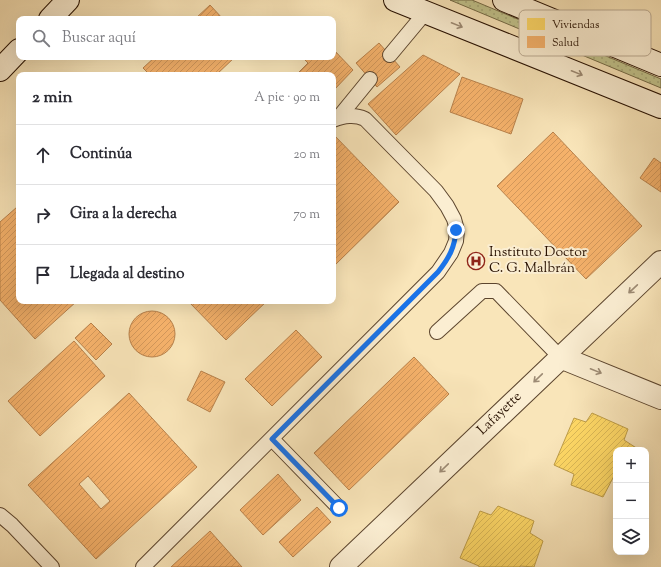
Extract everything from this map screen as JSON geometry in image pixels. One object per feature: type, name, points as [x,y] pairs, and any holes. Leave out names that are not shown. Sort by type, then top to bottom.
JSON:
[{"type":"street","points":[[53,16],[68,0]]},
{"type":"street","points":[[395,0],[519,50]]},
{"type":"street","points":[[504,0],[528,10]]},
{"type":"street","points":[[0,70],[16,53]]},
{"type":"street","points":[[533,56],[661,107]]},
{"type":"street","points":[[639,56],[661,65]]},
{"type":"street","name":"Lafayette","points":[[341,567],[661,262]]},
{"type":"street","points":[[560,357],[661,398]]},
{"type":"lane","points":[[390,55],[425,13]]},
{"type":"lane","points":[[336,119],[370,80]]},
{"type":"lane","points":[[143,567],[438,272],[452,253],[456,241],[454,219],[436,191],[365,119],[358,116],[349,116],[336,119]]},
{"type":"lane","points":[[438,332],[482,291],[496,291],[560,357]]},
{"type":"lane","points":[[272,439],[339,508]]},
{"type":"lane","points":[[0,515],[12,525],[52,567]]},
{"type":"green space","points":[[450,0],[472,0],[519,20],[519,29]]},
{"type":"green space","points":[[584,56],[606,56],[661,79],[661,88]]},
{"type":"building: Viviendas","points":[[592,413],[628,429],[624,440],[635,447],[613,447],[613,478],[603,497],[571,485],[574,474],[554,465],[574,418],[586,422]]},
{"type":"building: Viviendas","points":[[498,506],[534,521],[530,533],[543,541],[534,567],[479,567],[460,558],[480,511],[491,515]]},
{"type":"building: Salud","points":[[210,5],[220,16],[198,16]]},
{"type":"building: Salud","points":[[379,43],[400,67],[377,87],[356,63]]},
{"type":"building: Salud","points":[[336,52],[353,70],[336,88],[336,72],[299,72],[308,63],[305,60],[336,60]]},
{"type":"building: Salud","points":[[423,55],[460,74],[396,135],[368,104]]},
{"type":"building: Salud","points":[[152,60],[232,60],[219,72],[147,72],[143,68]]},
{"type":"building: Salud","points":[[462,77],[523,99],[511,134],[450,112]]},
{"type":"building: Salud","points":[[553,132],[642,226],[586,279],[497,186]]},
{"type":"building: Salud","points":[[336,137],[399,202],[336,264]]},
{"type":"building: Salud","points":[[654,158],[661,163],[661,192],[640,178]]},
{"type":"building: Salud","points":[[16,208],[16,304],[74,304],[35,339],[0,300],[0,222]]},
{"type":"building: Salud","points":[[191,304],[264,304],[226,340]]},
{"type":"building: Salud","points":[[147,311],[157,311],[165,315],[171,321],[175,329],[175,339],[171,347],[165,353],[157,357],[147,357],[139,353],[133,347],[129,339],[129,329],[133,321],[139,315]]},
{"type":"building: Salud","points":[[91,323],[112,344],[96,360],[75,338]]},
{"type":"building: Salud","points":[[296,330],[322,357],[272,406],[245,379]]},
{"type":"building: Salud","points":[[74,341],[105,376],[40,436],[8,401]]},
{"type":"building: Salud","points":[[414,357],[449,394],[349,490],[314,453]]},
{"type":"building: Salud","points":[[201,371],[225,382],[210,412],[187,400]]},
{"type":"building: Salud","points":[[129,393],[197,467],[96,559],[28,485]],"holes":[[[88,476],[110,501],[101,509],[79,484]]]},
{"type":"building: Salud","points":[[278,474],[301,500],[263,535],[240,510]]},
{"type":"building: Salud","points":[[317,507],[331,522],[293,557],[279,542]]},
{"type":"building: Salud","points":[[210,531],[242,567],[171,567]]},
{"type":"place","name":"Instituto Doctor C. G. Malbrán","points":[[476,261]]},
{"type":"route","points":[[339,508],[272,439],[438,272],[452,253],[456,241],[456,230]]}]
